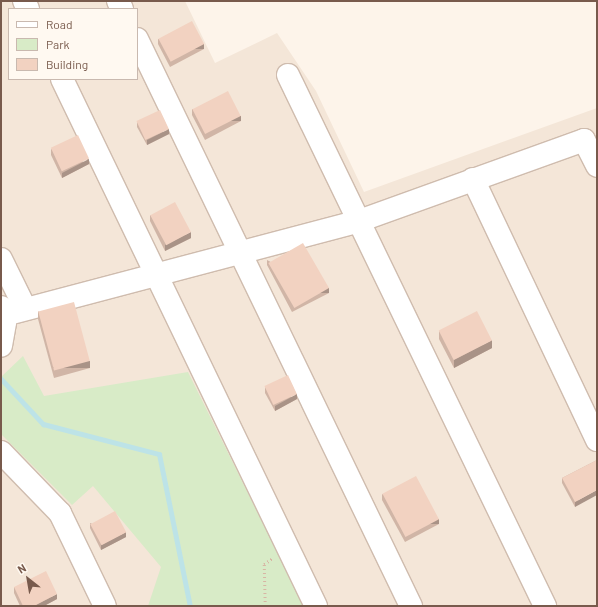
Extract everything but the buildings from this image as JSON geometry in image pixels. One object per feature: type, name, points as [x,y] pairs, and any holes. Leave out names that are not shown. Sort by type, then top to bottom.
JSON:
[{"type":"street","points":[[138,41],[411,606]]},
{"type":"street","points":[[288,75],[545,606]]},
{"type":"street","points":[[62,80],[316,606]]},
{"type":"street","points":[[1,346],[2,311],[25,308],[158,276],[359,221],[584,140],[597,166]]},
{"type":"street","points":[[473,179],[597,440]]},
{"type":"street","points":[[1,259],[25,308]]},
{"type":"street","points":[[1,452],[60,513],[105,606]]},
{"type":"path","points":[[265,606],[264,564],[270,559],[279,560]]},
{"type":"shaded area","points":[[1,1],[185,1],[215,63],[277,33],[316,91],[364,192],[597,108],[597,606],[1,606]]},
{"type":"green space","points":[[23,356],[44,396],[188,372],[304,606],[148,606],[161,567],[93,486],[72,505],[1,434],[1,377]]},
{"type":"waterway","points":[[1,379],[43,424],[159,454],[190,606]]}]
